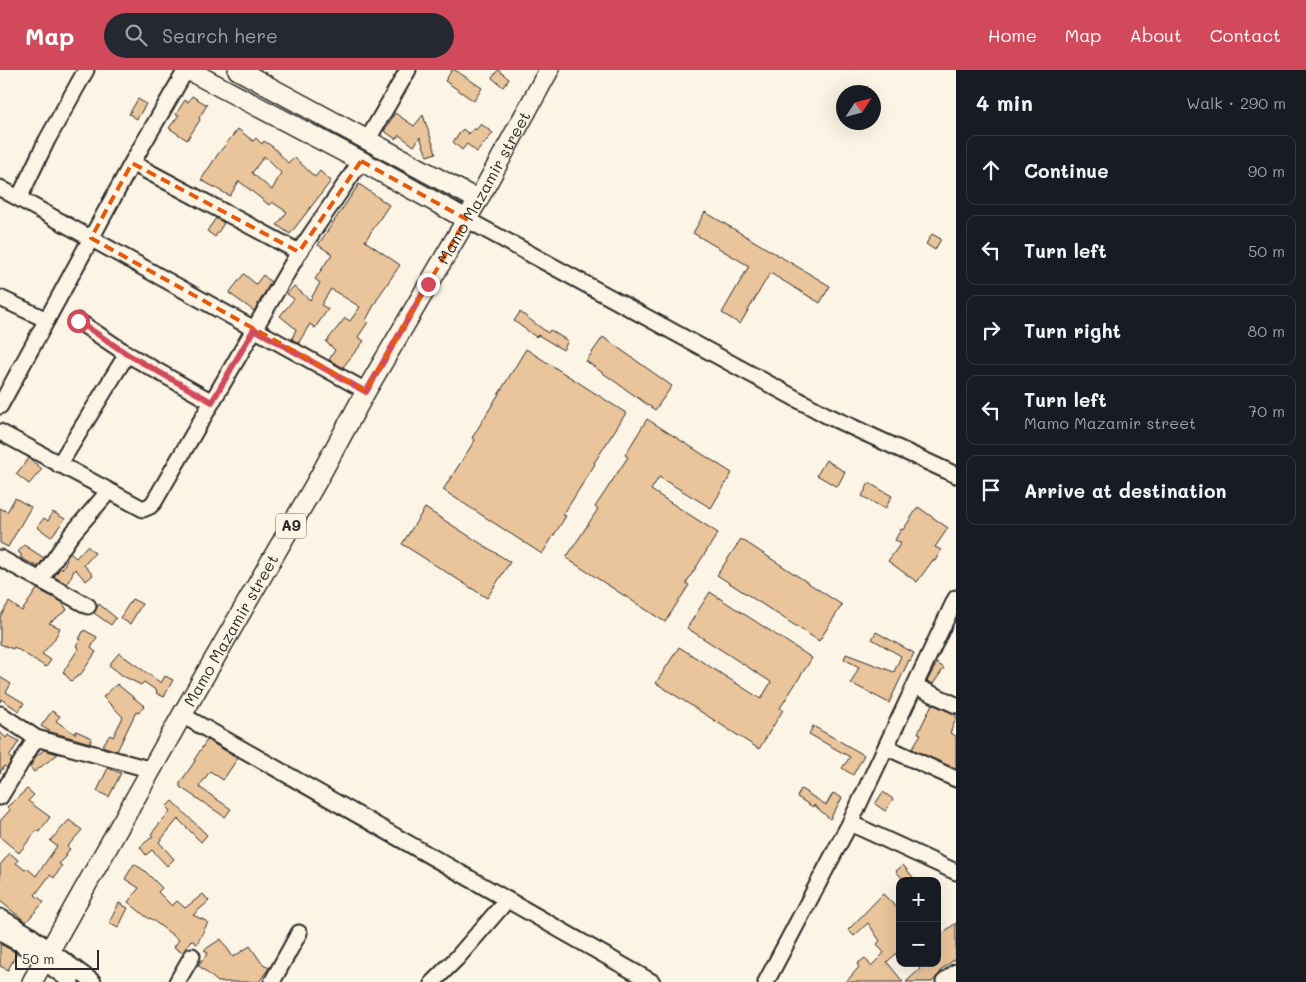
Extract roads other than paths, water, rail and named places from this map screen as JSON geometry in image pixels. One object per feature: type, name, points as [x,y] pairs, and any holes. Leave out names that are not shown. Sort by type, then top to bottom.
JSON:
[{"type":"main road","points":[[187,70],[361,161],[466,220]]},
{"type":"main road","points":[[238,70],[478,200]]},
{"type":"main road","name":"Mamo Mazamir street","points":[[32,982],[366,392],[478,200],[549,70]]},
{"type":"street","points":[[19,198],[47,140],[86,70]]},
{"type":"street","points":[[0,406],[132,163],[187,70]]},
{"type":"street","points":[[368,139],[408,70]]},
{"type":"street","points":[[0,432],[143,509],[150,506],[299,252],[361,161]]},
{"type":"street","points":[[132,163],[299,252]]},
{"type":"street","points":[[0,188],[366,392]]},
{"type":"street","points":[[466,220],[826,415],[956,475]]},
{"type":"street","points":[[0,298],[47,320]]},
{"type":"street","points":[[78,321],[127,354],[212,402]]},
{"type":"street","points":[[59,465],[127,354]]},
{"type":"street","points":[[40,580],[71,535],[110,491]]},
{"type":"street","points":[[2,564],[40,580],[88,606]]},
{"type":"street","points":[[766,982],[850,823],[915,686],[952,615],[956,598]]},
{"type":"street","points":[[915,686],[956,705]]},
{"type":"street","points":[[0,714],[36,738],[152,770]]},
{"type":"street","points":[[182,715],[652,982]]},
{"type":"street","points":[[0,797],[36,738]]},
{"type":"street","points":[[886,747],[956,779]]},
{"type":"street","points":[[850,823],[956,872]]},
{"type":"street","points":[[433,982],[457,958],[507,900]]},
{"type":"street","points":[[0,917],[27,933],[71,982]]},
{"type":"street","points":[[0,933],[47,956],[93,982]]},
{"type":"street","points":[[272,982],[299,933]]},
{"type":"street","points":[[177,982],[192,956]]},
{"type":"street","points":[[944,982],[956,972]]}]
